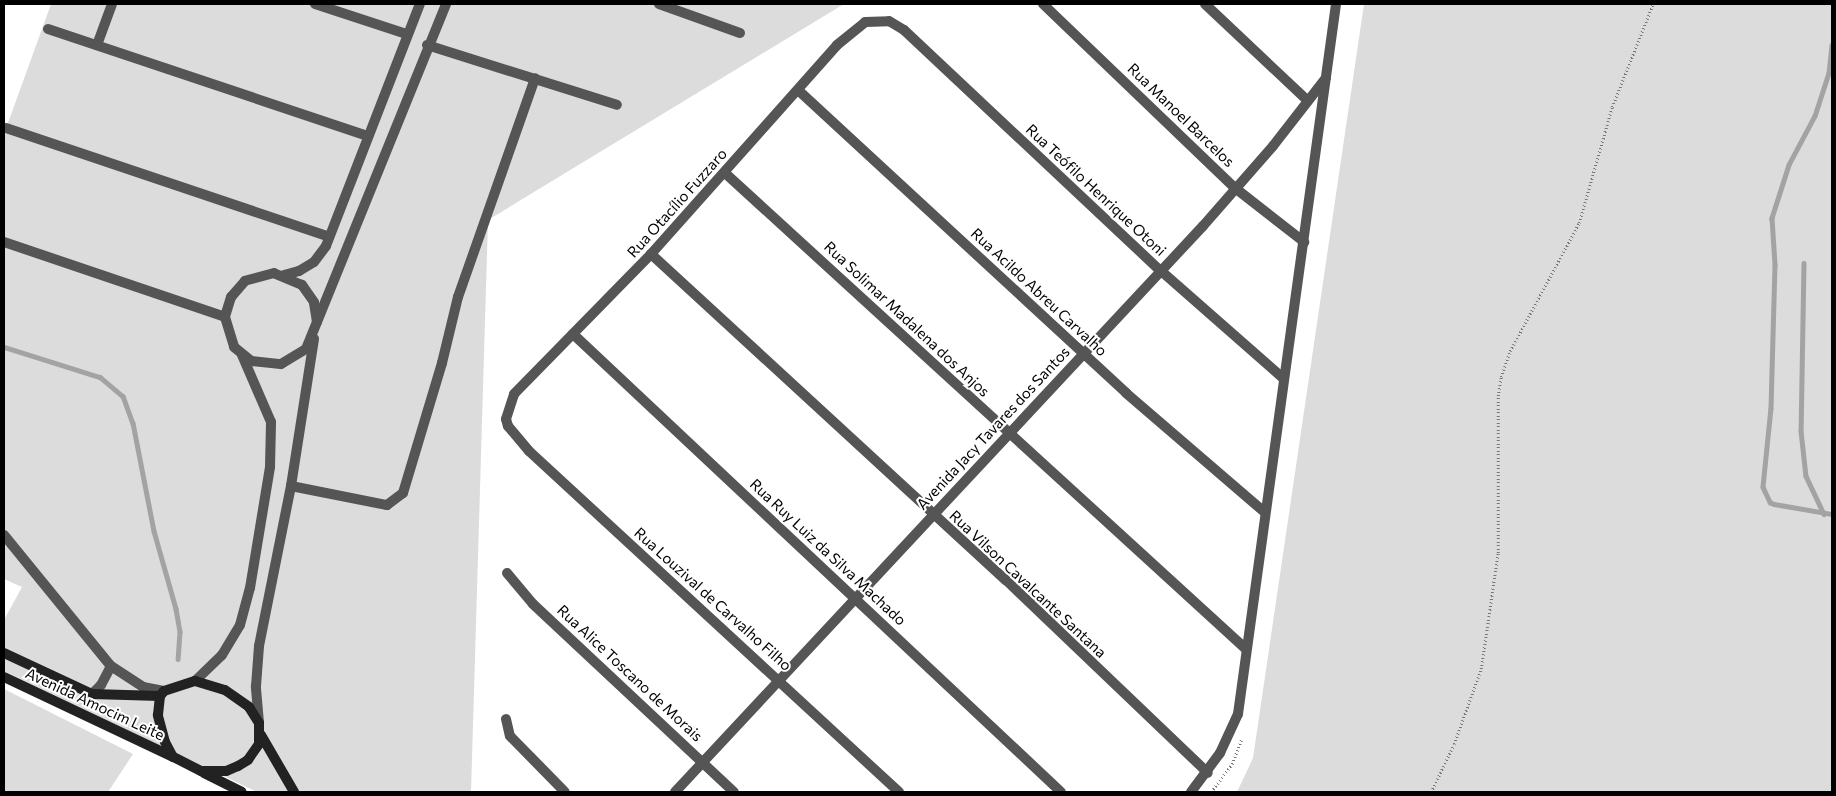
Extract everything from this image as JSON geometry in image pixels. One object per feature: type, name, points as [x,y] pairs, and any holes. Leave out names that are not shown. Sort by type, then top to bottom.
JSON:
[{"type":"street","points":[[97,45],[112,4]]},
{"type":"street","points":[[316,4],[407,34]]},
{"type":"street","points":[[259,723],[249,707],[225,690],[195,681],[222,654],[240,625],[250,588],[270,467],[271,422],[242,355],[229,338],[225,317],[230,297],[245,281],[264,274],[284,275],[314,262],[329,237],[420,4]]},
{"type":"street","points":[[242,355],[262,364],[281,364],[299,356],[316,327],[427,45],[446,4]]},
{"type":"street","points":[[659,4],[740,33]]},
{"type":"street","name":"Rua Manoel Barcelos","points":[[1043,4],[1235,188],[1304,242]]},
{"type":"street","points":[[1205,4],[1308,101]]},
{"type":"street","points":[[1191,792],[1208,772],[1238,714],[1263,511],[1304,242],[1336,4]]},
{"type":"street","name":"Rua Otacílio Fuzzaro","points":[[508,426],[506,414],[511,399],[651,254],[854,29],[865,22],[889,21]]},
{"type":"street","name":"Rua Teófilo Henrique Otoni","points":[[889,21],[939,60],[1034,154],[1160,270],[1284,379]]},
{"type":"street","points":[[48,29],[368,136]]},
{"type":"street","points":[[427,45],[617,105]]},
{"type":"street","points":[[291,486],[387,505],[402,493],[440,372],[460,289],[535,78]]},
{"type":"street","name":"Avenida Jacy Tavares dos Santos","points":[[675,792],[853,599],[1010,434],[1082,353],[1235,188],[1326,78]]},
{"type":"street","name":"Rua Acildo Abreu Carvalho","points":[[798,90],[1082,353],[1263,511]]},
{"type":"street","points":[[6,128],[329,237]]},
{"type":"street","name":"Rua Solimar Madalena dos Anjos","points":[[725,173],[1246,649]]},
{"type":"street","points":[[4,242],[225,317]]},
{"type":"street","name":"Rua Vilson Cavalcante Santana","points":[[651,254],[932,515],[1006,580],[1208,772]]},
{"type":"street","points":[[284,275],[309,293],[316,327],[291,486],[259,646],[256,686],[260,735],[294,792]]},
{"type":"street","name":"Rua Ruy Luiz da Silva Machado","points":[[573,334],[853,599],[933,669],[1061,792]]},
{"type":"street","name":"Rua Louzival de Carvalho Filho","points":[[508,426],[597,514],[779,679],[899,792]]},
{"type":"street","points":[[4,535],[111,666],[143,687],[162,694]]},
{"type":"street","name":"Rua Alice Toscano de Morais","points":[[507,573],[533,604],[734,792]]},
{"type":"street","name":"Avenida Amocim Leite","points":[[4,653],[92,694],[162,694],[195,681]]},
{"type":"street","points":[[92,694],[102,685],[111,666]]},
{"type":"street","name":"Avenida Amocim Leite","points":[[4,678],[173,757],[242,792]]},
{"type":"street","name":"Avenida Amocim Leite","points":[[162,694],[158,715],[160,729],[173,757]]},
{"type":"street","points":[[506,718],[510,736],[565,792]]},
{"type":"street","name":"Avenida Amocim Leite","points":[[201,771],[226,771],[238,766],[254,753],[260,735]]},
{"type":"path","points":[[1432,792],[1454,744],[1481,669],[1498,553],[1498,396],[1501,377],[1510,351],[1579,223],[1612,107],[1653,4]]},
{"type":"shaded area","points":[[51,4],[844,4],[488,220],[471,792],[257,792],[4,671],[4,620],[22,587],[4,579],[4,134]]},
{"type":"shaded area","points":[[1364,4],[1832,4],[1832,792],[1237,792],[1253,758]]},
{"type":"shaded area","points":[[4,689],[133,754],[108,792],[4,792]]},
{"type":"waterway","points":[[1832,45],[1829,73],[1815,116],[1789,165],[1772,218],[1775,265],[1771,408],[1763,487],[1770,502],[1774,504],[1832,514]]},
{"type":"waterway","points":[[1804,263],[1801,431],[1806,476],[1824,514]]},
{"type":"waterway","points":[[4,347],[100,377],[123,396],[133,423],[154,531],[176,609],[180,632],[178,659]]}]
